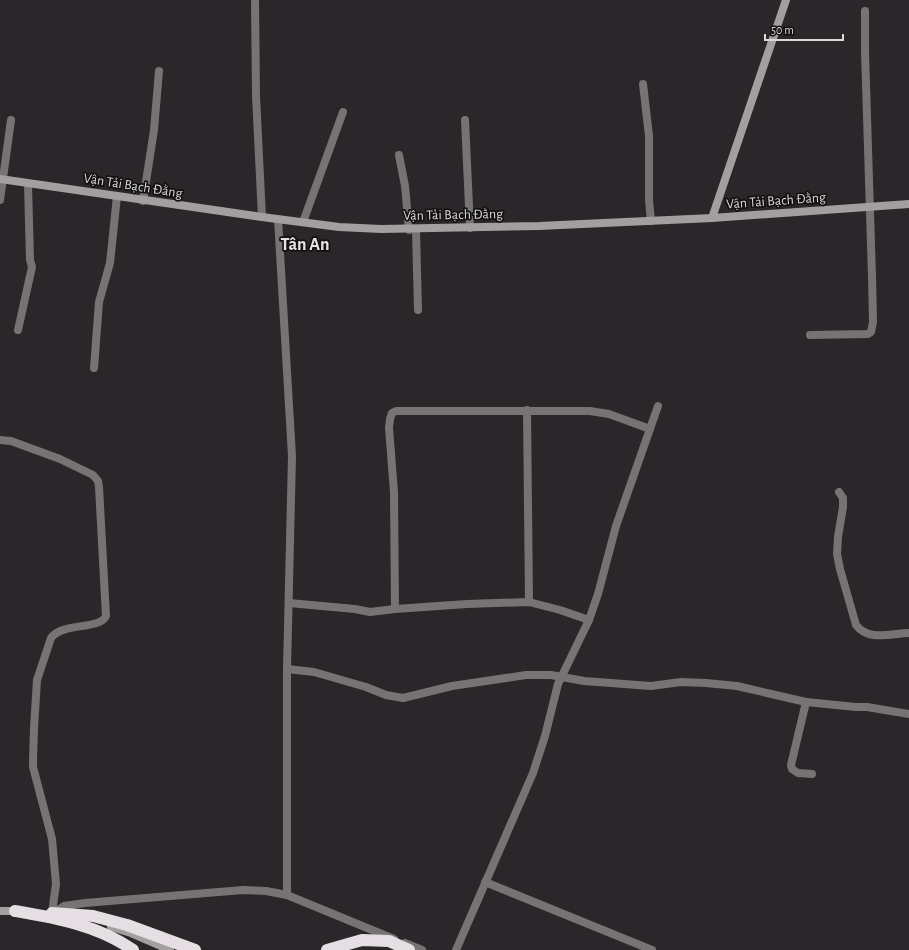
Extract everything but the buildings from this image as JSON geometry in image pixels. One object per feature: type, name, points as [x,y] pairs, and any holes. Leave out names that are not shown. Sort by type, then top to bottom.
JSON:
[{"type":"highway","points":[[15,911],[55,918],[85,926],[114,937],[133,950]]},
{"type":"highway","points":[[52,913],[94,916],[127,925],[195,950]]},
{"type":"highway","points":[[327,950],[362,940],[390,941],[409,950]]},
{"type":"highway","points":[[356,950],[363,948],[388,950]]},
{"type":"street","points":[[255,0],[256,96],[262,217]]},
{"type":"street","points":[[712,218],[786,0]]},
{"type":"street","points":[[810,335],[868,334],[871,332],[872,276],[865,11]]},
{"type":"street","points":[[143,201],[154,130],[159,71]]},
{"type":"street","points":[[643,84],[649,136],[649,200],[651,221]]},
{"type":"street","points":[[303,222],[343,112]]},
{"type":"street","points":[[0,200],[11,120]]},
{"type":"street","points":[[465,120],[470,228]]},
{"type":"street","points":[[399,155],[413,230],[418,310]]},
{"type":"street","name":"Vận Tải Bạch Đằng","points":[[2,179],[143,201],[339,227],[413,230],[712,218],[909,204]]},
{"type":"street","points":[[18,330],[32,268],[30,260],[28,184]]},
{"type":"street","points":[[94,368],[100,302],[110,263],[117,196]]},
{"type":"street","points":[[278,219],[292,456],[287,669],[287,895]]},
{"type":"street","points":[[456,950],[533,773],[561,677],[573,656],[589,620],[598,594],[616,526],[658,406]]},
{"type":"street","points":[[527,410],[529,602]]},
{"type":"street","points":[[396,609],[394,492],[389,428],[392,413],[396,411],[590,411],[609,414],[650,429]]},
{"type":"street","points":[[0,440],[11,441],[60,459],[93,475],[98,481],[99,487],[106,616],[100,621],[88,625],[65,629],[55,633],[51,638],[37,680],[33,766],[52,839],[56,884],[52,913]]},
{"type":"street","points":[[839,492],[843,498],[843,507],[837,554],[856,625],[861,632],[870,635],[894,635],[909,632]]},
{"type":"street","points":[[289,603],[355,609],[370,612],[396,609],[529,602],[560,610],[589,620]]},
{"type":"street","points":[[287,669],[314,672],[403,698],[452,686],[526,675],[551,675],[584,681],[651,686],[681,682],[737,686],[806,702],[867,707],[909,714]]},
{"type":"street","points":[[806,702],[791,765],[792,769],[798,774],[812,774]]},
{"type":"street","points":[[485,882],[652,950]]},
{"type":"street","points":[[52,913],[64,906],[85,903],[243,890],[266,891],[287,895],[422,950]]},
{"type":"street","points":[[0,912],[15,911],[52,913],[88,919],[131,933],[170,950]]},
{"type":"district","name":"Tân An","points":[[305,245]]}]
